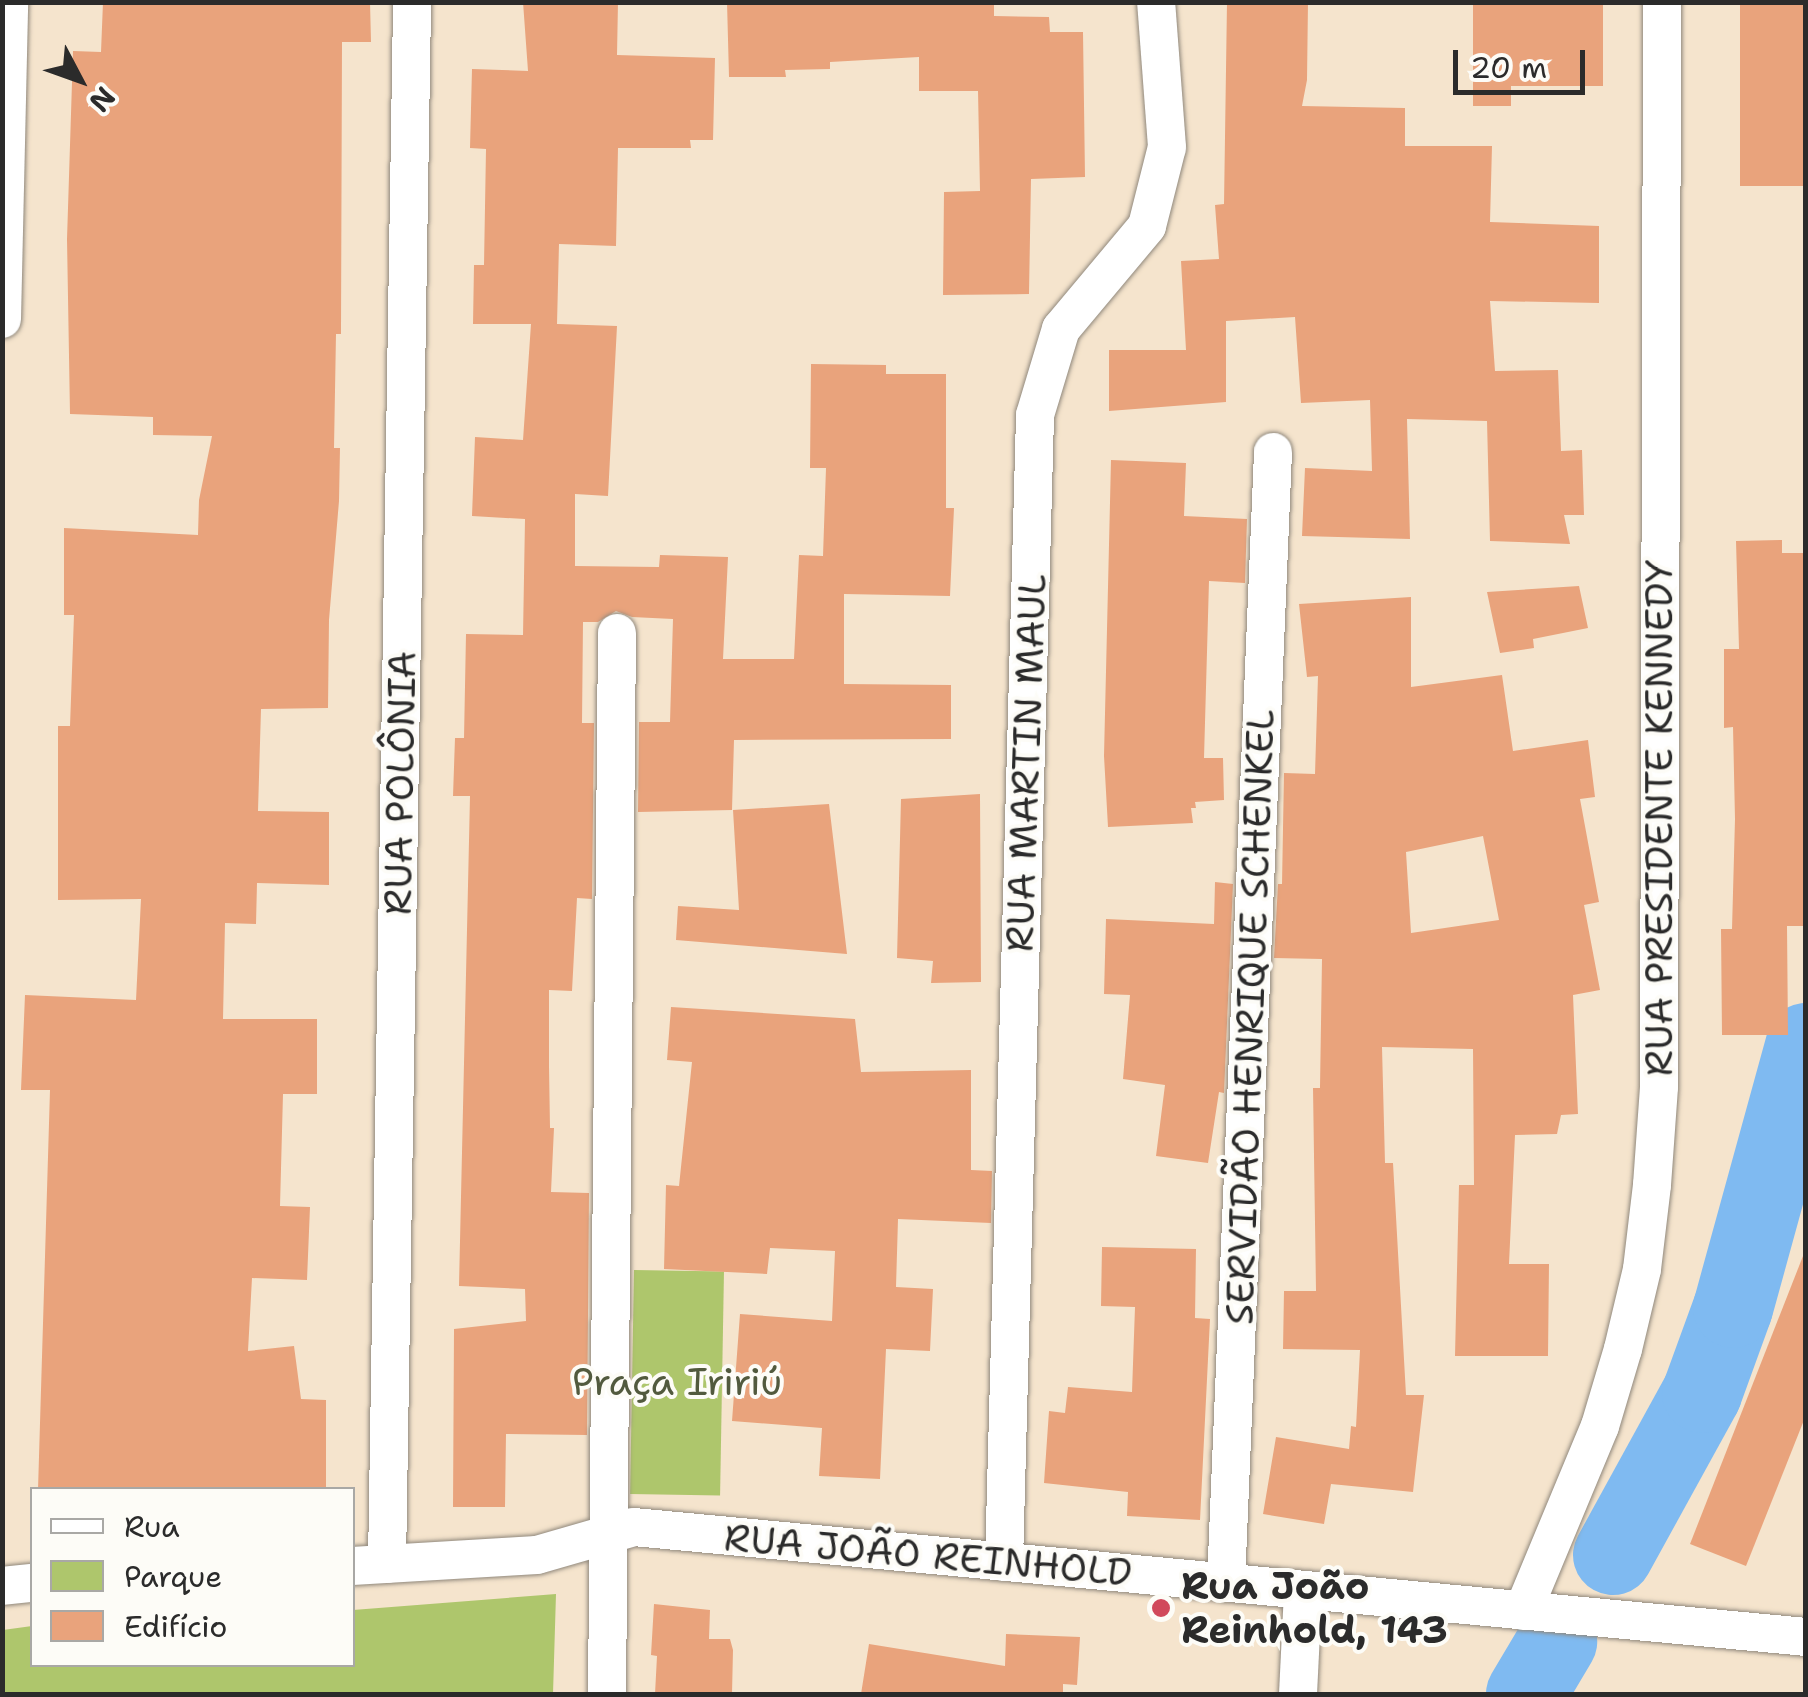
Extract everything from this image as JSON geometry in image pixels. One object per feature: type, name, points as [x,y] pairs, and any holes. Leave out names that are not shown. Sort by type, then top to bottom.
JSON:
[{"type":"street","points":[[2,319],[9,2]]},
{"type":"street","name":"RUA POLÔNIA","points":[[370,1565],[412,2]]},
{"type":"street","name":"RUA MARTIN MAUL","points":[[1004,1562],[1035,415],[1061,329],[1147,226],[1167,148],[1156,2]]},
{"type":"street","name":"RUA PRESIDENTE KENNEDY","points":[[1542,1612],[1624,1349],[1642,1269],[1652,1185],[1659,1067],[1662,2]]},
{"type":"street","name":"SERVIDÃO HENRIQUE SCHENKEL","points":[[1226,1582],[1273,452]]},
{"type":"street","points":[[607,1694],[618,633]]},
{"type":"street","name":"RUA JOÃO REINHOLD","points":[[370,1565],[537,1556],[634,1527],[1806,1637]]},
{"type":"street","points":[[2,1586],[30,1583]]},
{"type":"street","points":[[1298,1694],[1303,1590]]},
{"type":"green space","name":"Praça Iririú","points":[[634,1270],[724,1272],[720,1496],[630,1494]]},
{"type":"green space","points":[[556,1594],[553,1694],[3,1694],[3,1630],[30,1626],[30,1667],[355,1667],[355,1610]]},
{"type":"building","points":[[103,2],[370,2],[371,42],[342,42],[341,334],[336,334],[334,448],[340,448],[339,501],[329,620],[328,708],[261,709],[258,811],[329,812],[329,885],[257,883],[256,924],[225,923],[223,1019],[317,1019],[317,1094],[283,1094],[280,1206],[310,1207],[307,1280],[252,1278],[248,1351],[294,1346],[301,1399],[326,1400],[326,1487],[38,1487],[50,1090],[21,1090],[25,995],[136,1000],[141,899],[58,900],[58,726],[70,726],[74,615],[64,615],[64,528],[198,535],[199,500],[212,436],[153,435],[153,417],[70,414],[67,239],[73,51],[101,52]]},
{"type":"building","points":[[523,2],[618,2],[617,55],[715,58],[713,140],[690,140],[691,148],[618,148],[616,246],[559,244],[557,324],[617,326],[608,496],[575,494],[575,566],[659,567],[660,555],[728,557],[723,659],[794,659],[799,555],[823,556],[826,468],[810,468],[811,364],[886,365],[886,374],[946,374],[946,508],[954,508],[950,596],[844,594],[844,684],[951,685],[951,739],[734,740],[732,810],[638,812],[639,722],[670,722],[673,619],[632,617],[616,611],[598,622],[583,622],[582,723],[594,723],[592,899],[577,898],[572,991],[549,990],[549,1066],[550,1128],[554,1128],[551,1192],[589,1193],[587,1435],[506,1434],[505,1507],[453,1507],[454,1329],[526,1321],[525,1289],[459,1286],[470,796],[453,796],[455,738],[464,738],[466,634],[523,635],[525,519],[472,516],[475,437],[523,440],[531,324],[473,324],[474,265],[484,265],[486,149],[470,148],[472,69],[528,71]]},
{"type":"building","points":[[727,2],[994,2],[994,16],[1049,17],[1050,32],[1083,32],[1085,177],[1031,179],[1029,294],[943,295],[944,192],[980,191],[978,91],[919,91],[919,57],[830,62],[830,69],[785,70],[786,77],[729,77]]},
{"type":"building","points":[[1227,2],[1308,2],[1307,80],[1302,106],[1405,108],[1405,146],[1492,146],[1490,222],[1599,226],[1599,303],[1490,301],[1495,371],[1558,370],[1561,451],[1582,450],[1584,515],[1564,515],[1570,544],[1490,541],[1487,421],[1407,419],[1410,539],[1302,536],[1305,468],[1372,471],[1370,400],[1301,403],[1295,317],[1226,321],[1226,402],[1109,411],[1109,350],[1186,350],[1181,261],[1219,259],[1215,205],[1224,204]]},
{"type":"building","points":[[1473,2],[1603,2],[1603,86],[1511,86],[1511,106],[1473,106]]},
{"type":"building","points":[[1740,2],[1806,2],[1806,186],[1740,186]]},
{"type":"building","points":[[1111,460],[1186,463],[1184,516],[1247,519],[1245,583],[1209,581],[1204,758],[1223,758],[1224,800],[1195,802],[1196,808],[1191,808],[1193,823],[1108,827],[1104,756]]},
{"type":"building","points":[[1782,540],[1782,553],[1806,553],[1806,926],[1787,926],[1788,1035],[1722,1035],[1721,929],[1732,929],[1735,819],[1733,727],[1724,728],[1724,649],[1739,649],[1736,541]]},
{"type":"building","points":[[1579,586],[1588,628],[1533,639],[1534,648],[1500,653],[1487,592]]},
{"type":"building","points":[[1411,597],[1411,687],[1502,675],[1513,751],[1588,740],[1595,797],[1580,799],[1599,902],[1584,905],[1600,990],[1573,995],[1578,1114],[1561,1115],[1557,1134],[1515,1135],[1509,1264],[1549,1264],[1548,1356],[1455,1356],[1459,1185],[1474,1185],[1473,1049],[1382,1047],[1385,1163],[1393,1163],[1406,1395],[1424,1395],[1413,1492],[1331,1484],[1324,1524],[1263,1514],[1276,1437],[1349,1449],[1351,1426],[1356,1427],[1360,1350],[1283,1349],[1284,1291],[1316,1291],[1313,1088],[1320,1088],[1322,959],[1274,958],[1278,884],[1282,884],[1284,773],[1315,774],[1318,676],[1307,677],[1299,604]],"holes":[[[1483,836],[1499,920],[1411,933],[1406,852]]]},
{"type":"building","points":[[980,794],[981,982],[931,983],[933,961],[897,958],[901,799]]},
{"type":"building","points":[[829,804],[847,954],[676,940],[678,906],[739,910],[733,810]]},
{"type":"building","points":[[1215,882],[1233,884],[1224,1093],[1219,1092],[1208,1163],[1156,1156],[1165,1085],[1123,1079],[1130,995],[1104,994],[1106,919],[1214,924]]},
{"type":"building","points":[[671,1007],[855,1019],[861,1072],[971,1070],[971,1170],[992,1171],[991,1223],[898,1219],[896,1287],[933,1289],[930,1351],[886,1349],[880,1479],[819,1476],[822,1428],[732,1421],[740,1314],[832,1321],[835,1251],[770,1248],[767,1274],[664,1269],[666,1185],[679,1186],[692,1062],[667,1060]]},
{"type":"building","points":[[1102,1247],[1196,1249],[1195,1318],[1210,1319],[1200,1520],[1127,1516],[1128,1492],[1044,1483],[1049,1411],[1065,1413],[1068,1387],[1132,1392],[1135,1307],[1101,1306]]},
{"type":"building","points":[[1803,1256],[1806,1415],[1746,1566],[1690,1544]]},
{"type":"building","points":[[654,1604],[710,1610],[709,1639],[730,1639],[733,1650],[732,1694],[655,1694],[657,1656],[651,1655]]},
{"type":"building","points":[[1006,1634],[1080,1637],[1077,1685],[1063,1684],[1063,1694],[861,1694],[869,1644],[1005,1666]]},
{"type":"waterway","points":[[1613,1555],[1702,1393],[1733,1308],[1806,1043]]},
{"type":"waterway","points":[[1526,1694],[1557,1642]]},
{"type":"place","name":"Rua João Reinhold, 143","points":[[1161,1608]]}]
